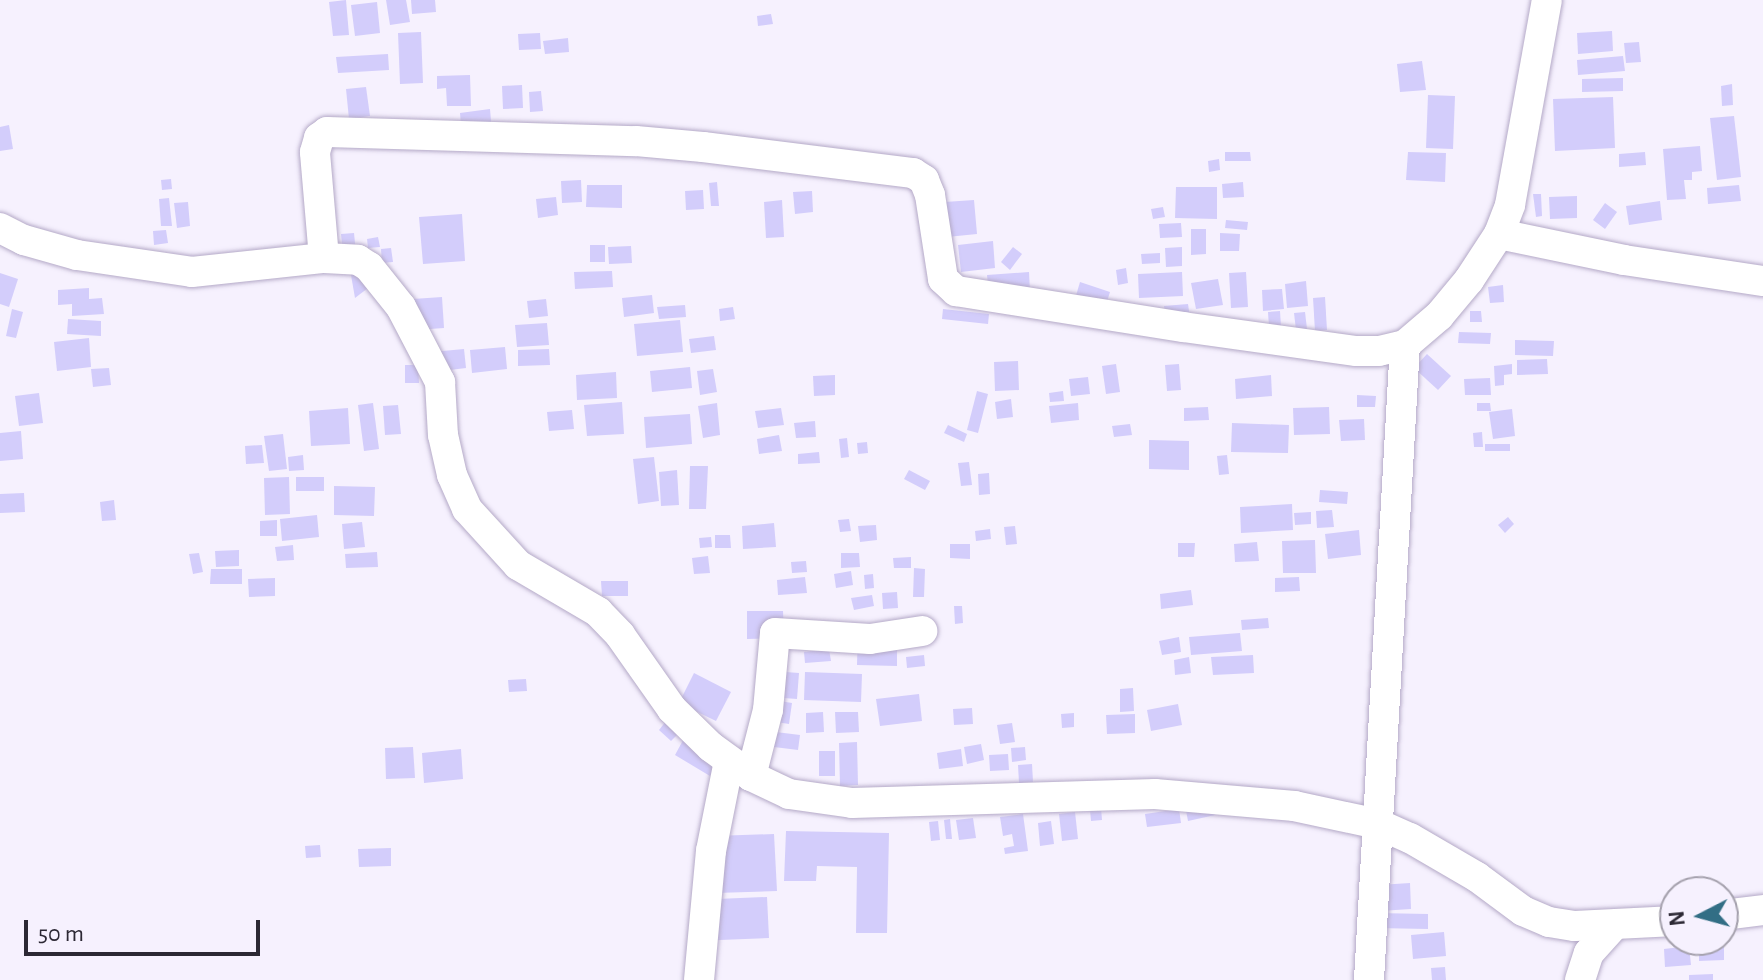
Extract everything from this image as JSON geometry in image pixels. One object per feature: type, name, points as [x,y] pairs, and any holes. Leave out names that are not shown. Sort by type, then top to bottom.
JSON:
[{"type":"street","points":[[324,258],[315,152],[319,138],[327,132],[636,141],[815,159],[913,173],[924,180],[930,195],[943,279],[956,291],[1356,351],[1405,345],[1439,316],[1469,280],[1499,234],[1510,205],[1547,0]]},
{"type":"street","points":[[0,228],[24,240],[77,255],[192,272],[324,258],[358,260],[369,267],[401,307],[440,382],[443,435],[452,475],[467,509],[518,565],[598,612],[620,635],[672,709],[740,769],[789,794],[852,803],[1155,794],[1294,806],[1378,824],[1410,838],[1477,877],[1523,911],[1549,922],[1613,926],[1659,922]]},
{"type":"street","points":[[1499,234],[1624,260],[1763,281]]},
{"type":"street","points":[[1369,980],[1405,345]]},
{"type":"street","points":[[699,980],[711,851],[740,769],[767,717],[775,633],[870,639],[922,631]]},
{"type":"street","points":[[1739,913],[1763,910]]},
{"type":"street","points":[[1580,980],[1589,953],[1613,926]]},
{"type":"building","points":[[346,0],[349,35],[333,36],[329,2]]},
{"type":"building","points":[[386,0],[406,0],[410,22],[390,25]]},
{"type":"building","points":[[411,0],[435,0],[436,12],[412,14]]},
{"type":"building","points":[[377,2],[380,33],[355,36],[351,5]]},
{"type":"building","points":[[771,14],[773,24],[758,26],[757,16]]},
{"type":"building","points":[[1612,31],[1613,51],[1578,54],[1577,33]]},
{"type":"building","points":[[421,32],[423,83],[400,84],[398,33]]},
{"type":"building","points":[[540,33],[541,49],[519,50],[518,34]]},
{"type":"building","points":[[568,38],[569,52],[545,54],[543,41]]},
{"type":"building","points":[[1639,42],[1641,62],[1626,63],[1624,43]]},
{"type":"building","points":[[388,54],[389,70],[338,73],[336,57]]},
{"type":"building","points":[[1623,56],[1625,71],[1578,75],[1577,60]]},
{"type":"building","points":[[1422,61],[1426,90],[1400,92],[1397,64]]},
{"type":"building","points":[[470,75],[471,106],[447,106],[446,88],[437,89],[437,76]]},
{"type":"building","points":[[1623,78],[1623,91],[1582,92],[1582,79]]},
{"type":"building","points":[[1732,84],[1733,105],[1722,106],[1721,86]]},
{"type":"building","points":[[522,85],[523,108],[503,109],[502,86]]},
{"type":"building","points":[[366,87],[370,116],[349,119],[346,89]]},
{"type":"building","points":[[541,91],[543,111],[530,112],[529,92]]},
{"type":"building","points":[[1428,95],[1455,96],[1453,149],[1426,148]]},
{"type":"building","points":[[1613,97],[1615,148],[1555,151],[1553,99]]},
{"type":"building","points":[[490,109],[492,133],[462,137],[460,113]]},
{"type":"building","points":[[1734,116],[1741,177],[1717,180],[1710,118]]},
{"type":"building","points":[[9,125],[13,149],[0,151],[0,127]]},
{"type":"building","points":[[1700,146],[1702,171],[1692,172],[1692,180],[1684,180],[1686,199],[1667,200],[1663,149]]},
{"type":"building","points":[[1225,152],[1250,152],[1251,161],[1225,161]]},
{"type":"building","points":[[1408,152],[1446,153],[1445,182],[1406,180]]},
{"type":"building","points":[[1645,152],[1646,165],[1619,167],[1619,154]]},
{"type":"building","points":[[1219,159],[1220,170],[1209,172],[1208,161]]},
{"type":"building","points":[[171,179],[172,189],[162,190],[161,180]]},
{"type":"building","points":[[581,180],[582,202],[562,203],[561,181]]},
{"type":"building","points":[[717,182],[719,206],[711,206],[709,183]]},
{"type":"building","points":[[1243,182],[1244,197],[1223,198],[1222,184]]},
{"type":"building","points":[[587,185],[622,185],[622,208],[586,207]]},
{"type":"building","points":[[1739,185],[1741,201],[1708,204],[1707,188]]},
{"type":"building","points":[[1176,187],[1217,187],[1217,219],[1175,218]]},
{"type":"building","points":[[703,190],[704,209],[686,210],[685,191]]},
{"type":"building","points":[[812,191],[813,212],[795,214],[793,192]]},
{"type":"building","points":[[1533,194],[1541,194],[1542,216],[1536,217]]},
{"type":"building","points":[[1577,196],[1577,218],[1550,219],[1549,197]]},
{"type":"building","points":[[556,197],[558,215],[538,218],[536,199]]},
{"type":"building","points":[[169,198],[172,226],[161,226],[159,199]]},
{"type":"building","points":[[782,200],[784,237],[766,238],[764,202]]},
{"type":"building","points":[[974,200],[977,234],[947,237],[945,202]]},
{"type":"building","points":[[1660,201],[1662,220],[1629,225],[1626,206]]},
{"type":"building","points":[[188,202],[190,226],[177,228],[174,203]]},
{"type":"building","points":[[1605,203],[1617,212],[1605,229],[1593,220]]},
{"type":"building","points":[[1163,207],[1165,217],[1153,219],[1151,209]]},
{"type":"building","points":[[462,214],[465,261],[423,264],[419,217]]},
{"type":"building","points":[[1226,220],[1248,222],[1247,230],[1225,228]]},
{"type":"building","points":[[1181,223],[1182,237],[1160,238],[1159,224]]},
{"type":"building","points":[[1191,229],[1206,229],[1206,254],[1191,255]]},
{"type":"building","points":[[166,230],[168,243],[154,245],[153,231]]},
{"type":"building","points":[[354,233],[356,253],[343,254],[341,234]]},
{"type":"building","points":[[1220,233],[1240,234],[1239,251],[1220,251]]},
{"type":"building","points":[[378,237],[380,247],[368,248],[367,239]]},
{"type":"building","points":[[993,241],[995,268],[961,272],[958,245]]},
{"type":"building","points":[[590,245],[605,245],[605,262],[590,262]]},
{"type":"building","points":[[631,246],[632,263],[609,264],[608,247]]},
{"type":"building","points":[[1013,247],[1022,254],[1010,270],[1001,262]]},
{"type":"building","points":[[1182,247],[1182,266],[1166,267],[1165,248]]},
{"type":"building","points":[[391,248],[393,262],[382,263],[381,249]]},
{"type":"building","points":[[1160,253],[1160,263],[1142,264],[1141,254]]},
{"type":"building","points":[[1126,268],[1128,283],[1118,285],[1116,270]]},
{"type":"building","points":[[612,271],[613,287],[575,289],[574,272]]},
{"type":"building","points":[[1029,272],[1030,291],[989,294],[987,275]]},
{"type":"building","points":[[1182,272],[1183,296],[1139,298],[1138,274]]},
{"type":"building","points":[[1246,272],[1248,307],[1231,308],[1229,273]]},
{"type":"building","points":[[0,273],[18,279],[9,307],[0,304]]},
{"type":"building","points":[[363,273],[368,288],[355,298],[351,275]]},
{"type":"building","points":[[1218,279],[1223,305],[1196,309],[1191,283]]},
{"type":"building","points":[[1306,281],[1308,306],[1287,308],[1285,284]]},
{"type":"building","points":[[1080,282],[1110,292],[1105,308],[1075,299]]},
{"type":"building","points":[[1503,285],[1504,302],[1490,303],[1488,287]]},
{"type":"building","points":[[89,288],[89,299],[102,298],[104,314],[72,316],[72,304],[58,305],[58,290]]},
{"type":"building","points":[[1282,289],[1284,309],[1263,311],[1262,290]]},
{"type":"building","points":[[652,295],[654,313],[624,317],[622,298]]},
{"type":"building","points":[[442,297],[444,328],[416,330],[413,299]]},
{"type":"building","points":[[1325,297],[1327,330],[1315,331],[1313,298]]},
{"type":"building","points":[[546,299],[548,316],[529,318],[527,301]]},
{"type":"building","points":[[1188,304],[1190,318],[1166,320],[1164,306]]},
{"type":"building","points":[[685,305],[686,317],[659,319],[657,307]]},
{"type":"building","points":[[733,307],[735,319],[720,321],[719,309]]},
{"type":"building","points":[[12,309],[23,312],[16,338],[6,336]]},
{"type":"building","points":[[943,309],[989,314],[988,324],[942,319]]},
{"type":"building","points":[[1280,311],[1281,327],[1269,327],[1268,312]]},
{"type":"building","points":[[1470,311],[1481,311],[1482,322],[1470,322]]},
{"type":"building","points":[[1305,312],[1307,329],[1296,330],[1294,313]]},
{"type":"building","points":[[68,319],[101,321],[101,336],[67,334]]},
{"type":"building","points":[[680,320],[683,352],[637,356],[634,324]]},
{"type":"building","points":[[547,323],[549,345],[517,347],[515,325]]},
{"type":"building","points":[[1459,332],[1491,333],[1490,344],[1458,343]]},
{"type":"building","points":[[714,336],[716,350],[691,353],[689,339]]},
{"type":"building","points":[[89,338],[91,367],[57,371],[54,342]]},
{"type":"building","points":[[1515,340],[1554,341],[1553,356],[1515,355]]},
{"type":"building","points":[[505,347],[507,369],[472,373],[470,350]]},
{"type":"building","points":[[464,349],[466,368],[434,372],[432,352]]},
{"type":"building","points":[[549,349],[550,365],[518,366],[518,350]]},
{"type":"building","points":[[1427,354],[1451,376],[1438,390],[1414,368]]},
{"type":"building","points":[[1547,359],[1548,374],[1517,375],[1517,360]]},
{"type":"building","points":[[1018,361],[1019,390],[995,391],[994,362]]},
{"type":"building","points":[[1116,364],[1120,392],[1106,394],[1102,366]]},
{"type":"building","points":[[1179,364],[1181,390],[1167,391],[1165,365]]},
{"type":"building","points":[[1512,364],[1512,374],[1504,375],[1504,385],[1495,386],[1494,366]]},
{"type":"building","points":[[405,365],[418,365],[419,383],[405,383]]},
{"type":"building","points":[[690,367],[692,388],[652,392],[650,371]]},
{"type":"building","points":[[109,368],[111,385],[93,387],[91,369]]},
{"type":"building","points":[[713,369],[717,392],[700,395],[697,371]]},
{"type":"building","points":[[616,372],[617,398],[577,400],[576,375]]},
{"type":"building","points":[[835,375],[835,395],[814,396],[813,376]]},
{"type":"building","points":[[1271,375],[1272,396],[1236,399],[1235,379]]},
{"type":"building","points":[[1088,377],[1090,394],[1071,396],[1069,379]]},
{"type":"building","points":[[1490,378],[1491,395],[1465,395],[1464,379]]},
{"type":"building","points":[[977,391],[988,394],[978,433],[967,430]]},
{"type":"building","points":[[1063,391],[1064,401],[1050,402],[1049,393]]},
{"type":"building","points":[[39,393],[43,423],[19,426],[15,396]]},
{"type":"building","points":[[1357,395],[1376,396],[1375,407],[1357,407]]},
{"type":"building","points":[[1011,399],[1013,417],[997,419],[995,402]]},
{"type":"building","points":[[622,402],[624,434],[587,436],[584,405]]},
{"type":"building","points":[[373,403],[379,449],[364,451],[358,405]]},
{"type":"building","points":[[717,403],[720,435],[703,438],[698,406]]},
{"type":"building","points":[[1078,403],[1079,420],[1051,423],[1049,406]]},
{"type":"building","points":[[1477,403],[1490,403],[1491,411],[1477,411]]},
{"type":"building","points":[[398,405],[401,434],[385,435],[383,406]]},
{"type":"building","points":[[1208,407],[1209,420],[1184,421],[1184,408]]},
{"type":"building","points":[[1329,407],[1330,434],[1294,435],[1293,408]]},
{"type":"building","points":[[348,408],[350,444],[311,446],[309,411]]},
{"type":"building","points":[[781,408],[784,425],[758,428],[755,411]]},
{"type":"building","points":[[1512,409],[1515,436],[1493,439],[1489,412]]},
{"type":"building","points":[[572,410],[574,429],[549,431],[547,412]]},
{"type":"building","points":[[690,414],[692,444],[646,448],[644,417]]},
{"type":"building","points":[[1364,419],[1365,440],[1341,441],[1339,420]]},
{"type":"building","points":[[815,421],[816,437],[796,438],[794,423]]},
{"type":"building","points":[[1232,423],[1289,425],[1288,453],[1231,452]]},
{"type":"building","points":[[1130,424],[1132,435],[1114,437],[1112,426]]},
{"type":"building","points":[[948,425],[967,434],[964,442],[944,433]]},
{"type":"building","points":[[21,431],[23,459],[0,461],[0,433]]},
{"type":"building","points":[[1482,432],[1483,447],[1474,447],[1473,433]]},
{"type":"building","points":[[283,434],[287,469],[269,471],[264,436]]},
{"type":"building","points":[[779,435],[782,451],[759,454],[757,439]]},
{"type":"building","points":[[847,438],[849,457],[841,458],[839,439]]},
{"type":"building","points":[[1149,440],[1189,441],[1189,470],[1149,469]]},
{"type":"building","points":[[867,442],[868,453],[858,454],[857,443]]},
{"type":"building","points":[[1485,444],[1510,444],[1510,451],[1485,451]]},
{"type":"building","points":[[262,445],[264,463],[246,464],[245,446]]},
{"type":"building","points":[[819,452],[820,463],[798,464],[798,454]]},
{"type":"building","points":[[303,455],[304,470],[289,471],[288,457]]},
{"type":"building","points":[[1227,455],[1229,474],[1219,475],[1217,456]]},
{"type":"building","points":[[654,457],[659,501],[638,504],[633,459]]},
{"type":"building","points":[[969,462],[972,485],[961,486],[958,463]]},
{"type":"building","points":[[690,466],[708,466],[706,509],[689,509]]},
{"type":"building","points":[[677,470],[679,505],[661,506],[659,472]]},
{"type":"building","points":[[909,470],[930,481],[925,490],[904,479]]},
{"type":"building","points":[[989,473],[990,494],[979,495],[978,474]]},
{"type":"building","points":[[289,477],[290,514],[265,515],[264,478]]},
{"type":"building","points":[[296,477],[324,477],[324,491],[296,491]]},
{"type":"building","points":[[334,486],[375,487],[374,516],[334,515]]},
{"type":"building","points":[[1320,490],[1348,492],[1347,504],[1319,502]]},
{"type":"building","points":[[24,493],[25,512],[0,513],[0,494]]},
{"type":"building","points":[[114,500],[116,520],[102,521],[100,502]]},
{"type":"building","points":[[1292,504],[1293,530],[1241,533],[1240,507]]},
{"type":"building","points":[[1332,510],[1334,527],[1317,528],[1316,511]]},
{"type":"building","points":[[1311,512],[1311,524],[1295,525],[1294,513]]},
{"type":"building","points":[[317,515],[319,537],[282,541],[280,519]]},
{"type":"building","points":[[1508,517],[1514,524],[1505,533],[1498,525]]},
{"type":"building","points":[[849,519],[851,531],[840,532],[838,520]]},
{"type":"building","points":[[277,520],[277,536],[260,536],[260,521]]},
{"type":"building","points":[[362,522],[365,547],[344,549],[342,524]]},
{"type":"building","points":[[774,523],[776,547],[743,549],[742,526]]},
{"type":"building","points":[[876,525],[877,540],[860,542],[858,526]]},
{"type":"building","points":[[1015,526],[1017,544],[1006,545],[1004,527]]},
{"type":"building","points":[[990,529],[991,539],[976,541],[975,531]]},
{"type":"building","points":[[1359,530],[1361,555],[1328,559],[1325,534]]},
{"type":"building","points":[[715,535],[730,535],[731,548],[715,548]]},
{"type":"building","points":[[711,537],[712,547],[700,548],[699,538]]},
{"type":"building","points":[[1315,540],[1316,573],[1283,573],[1282,541]]},
{"type":"building","points":[[1257,542],[1259,561],[1235,562],[1234,544]]},
{"type":"building","points":[[1178,543],[1195,543],[1194,557],[1178,557]]},
{"type":"building","points":[[950,544],[970,544],[970,559],[950,558]]},
{"type":"building","points":[[293,545],[294,560],[277,561],[275,547]]},
{"type":"building","points":[[239,550],[239,566],[216,567],[215,551]]},
{"type":"building","points":[[377,552],[378,567],[346,568],[345,554]]},
{"type":"building","points":[[199,553],[203,572],[193,574],[189,554]]},
{"type":"building","points":[[841,553],[859,553],[860,567],[841,568]]},
{"type":"building","points":[[708,556],[710,573],[694,574],[692,558]]},
{"type":"building","points":[[911,557],[911,568],[894,568],[893,558]]},
{"type":"building","points":[[806,561],[807,572],[792,573],[791,562]]},
{"type":"building","points":[[914,568],[925,569],[924,597],[913,597]]},
{"type":"building","points":[[211,569],[242,569],[242,584],[210,584]]},
{"type":"building","points":[[851,571],[853,585],[836,588],[834,574]]},
{"type":"building","points":[[873,574],[874,588],[865,589],[864,575]]},
{"type":"building","points":[[805,577],[807,593],[778,595],[777,580]]},
{"type":"building","points":[[1299,577],[1300,591],[1275,592],[1275,578]]},
{"type":"building","points":[[275,578],[275,596],[249,597],[248,579]]},
{"type":"building","points":[[601,581],[628,581],[628,596],[602,596]]},
{"type":"building","points":[[1191,590],[1193,605],[1161,609],[1160,594]]},
{"type":"building","points":[[897,592],[898,608],[883,609],[882,593]]},
{"type":"building","points":[[872,595],[874,606],[854,610],[851,598]]},
{"type":"building","points":[[954,606],[962,606],[963,623],[955,624]]},
{"type":"building","points":[[747,611],[783,611],[784,638],[747,639]]},
{"type":"building","points":[[1268,618],[1269,628],[1242,630],[1241,620]]},
{"type":"building","points":[[858,628],[897,629],[897,666],[857,665]]},
{"type":"building","points":[[1240,633],[1242,651],[1191,655],[1189,637]]},
{"type":"building","points":[[1179,637],[1181,652],[1162,655],[1159,641]]},
{"type":"building","points":[[829,649],[831,661],[805,663],[804,652]]},
{"type":"building","points":[[924,655],[925,666],[907,668],[906,657]]},
{"type":"building","points":[[1253,655],[1254,673],[1213,675],[1211,657]]},
{"type":"building","points":[[1189,657],[1191,673],[1175,675],[1174,660]]},
{"type":"building","points":[[772,671],[799,673],[797,699],[770,697]]},
{"type":"building","points":[[805,672],[862,674],[861,702],[804,700]]},
{"type":"building","points":[[694,673],[731,692],[716,721],[679,703]]},
{"type":"building","points":[[526,679],[527,691],[509,692],[508,680]]},
{"type":"building","points":[[1133,688],[1134,711],[1120,712],[1120,689]]},
{"type":"building","points":[[919,694],[922,721],[880,726],[876,699]]},
{"type":"building","points":[[767,699],[792,703],[789,724],[763,720]]},
{"type":"building","points":[[1178,704],[1182,725],[1151,731],[1147,710]]},
{"type":"building","points":[[972,708],[973,724],[954,725],[953,709]]},
{"type":"building","points":[[823,712],[824,732],[806,733],[806,713]]},
{"type":"building","points":[[835,712],[858,712],[859,732],[836,733]]},
{"type":"building","points":[[1074,713],[1074,727],[1062,728],[1061,714]]},
{"type":"building","points":[[1135,714],[1135,733],[1107,734],[1106,715]]},
{"type":"building","points":[[667,720],[680,732],[671,741],[659,730]]},
{"type":"building","points":[[1012,723],[1015,742],[1000,744],[997,725]]},
{"type":"building","points":[[776,732],[800,735],[798,750],[774,747]]},
{"type":"building","points":[[687,733],[718,763],[710,776],[675,755]]},
{"type":"building","points":[[857,742],[858,785],[840,786],[839,743]]},
{"type":"building","points":[[981,744],[984,760],[967,764],[964,747]]},
{"type":"building","points":[[413,747],[415,778],[386,779],[385,748]]},
{"type":"building","points":[[1025,747],[1026,760],[1012,762],[1011,748]]},
{"type":"building","points":[[461,749],[463,779],[424,783],[422,753]]},
{"type":"building","points":[[961,749],[963,766],[939,769],[937,753]]},
{"type":"building","points":[[819,751],[835,751],[835,776],[819,776]]},
{"type":"building","points":[[1008,754],[1009,770],[990,771],[989,755]]},
{"type":"building","points":[[1032,764],[1033,782],[1019,783],[1018,765]]},
{"type":"building","points":[[1211,794],[1215,815],[1188,821],[1184,800]]},
{"type":"building","points":[[1101,808],[1102,820],[1091,821],[1090,810]]},
{"type":"building","points":[[1179,809],[1181,823],[1147,827],[1145,814]]},
{"type":"building","points":[[1075,812],[1078,839],[1062,841],[1059,814]]},
{"type":"building","points":[[1023,814],[1028,851],[1005,854],[1004,848],[1014,846],[1012,834],[1003,836],[1000,817]]},
{"type":"building","points":[[973,818],[976,838],[959,840],[956,820]]},
{"type":"building","points":[[950,819],[952,839],[946,839],[944,820]]},
{"type":"building","points":[[938,821],[940,840],[931,841],[929,822]]},
{"type":"building","points":[[1051,821],[1054,844],[1040,846],[1038,823]]},
{"type":"building","points":[[786,831],[889,833],[887,933],[856,933],[857,867],[817,866],[816,881],[784,881]]},
{"type":"building","points":[[774,834],[777,891],[716,893],[714,836]]},
{"type":"building","points":[[320,845],[321,857],[306,858],[305,846]]},
{"type":"building","points":[[391,848],[391,866],[359,867],[358,849]]},
{"type":"building","points":[[1410,883],[1411,909],[1380,911],[1379,885]]},
{"type":"building","points":[[767,897],[769,938],[695,941],[693,900]]},
{"type":"building","points":[[1376,913],[1428,914],[1428,929],[1376,928]]},
{"type":"building","points":[[1444,932],[1446,956],[1413,959],[1411,935]]},
{"type":"building","points":[[1664,956],[1690,956],[1691,965],[1665,967]]},
{"type":"building","points":[[1699,956],[1724,956],[1724,960],[1699,961]]},
{"type":"building","points":[[1445,967],[1446,980],[1432,980],[1431,968]]},
{"type":"building","points":[[1713,974],[1713,980],[1689,980],[1689,975]]}]
